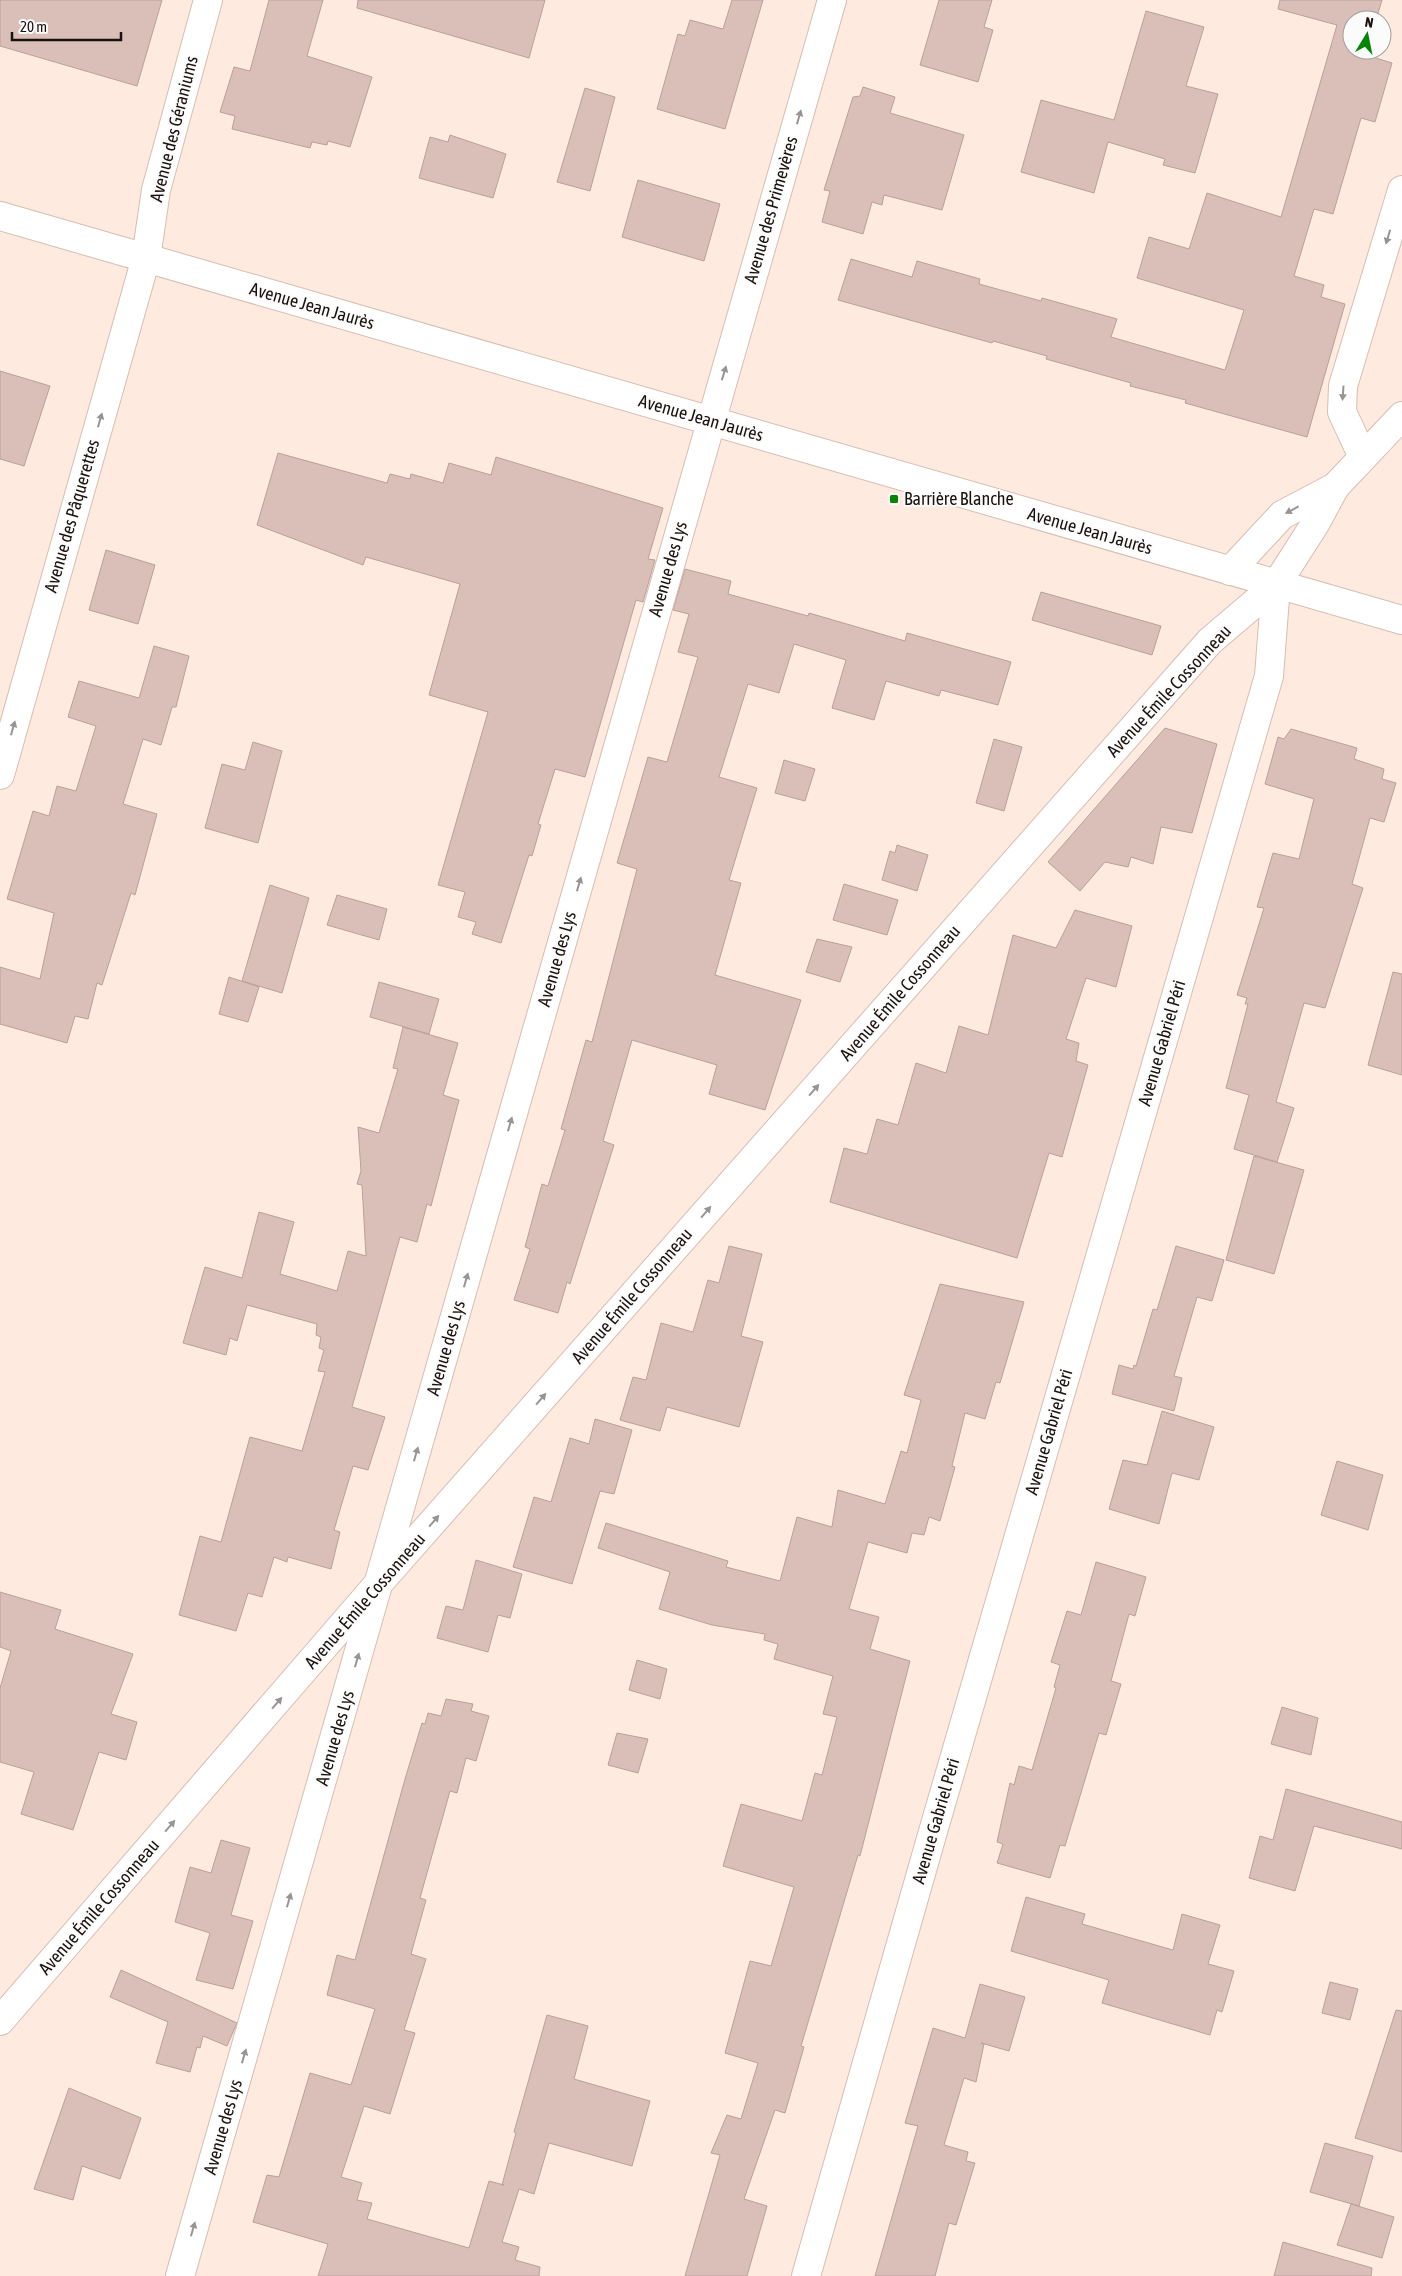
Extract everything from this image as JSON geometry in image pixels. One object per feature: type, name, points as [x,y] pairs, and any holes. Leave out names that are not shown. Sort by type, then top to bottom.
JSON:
[{"type":"street","name":"Avenue des Géraniums","points":[[146,258],[156,190],[208,0]]},
{"type":"street","name":"Avenue des Primevères","points":[[710,420],[832,0]]},
{"type":"street","points":[[1363,457],[1342,412],[1343,386],[1402,190]]},
{"type":"street","name":"Avenue Jean Jaurès","points":[[0,216],[1230,572],[1402,620]]},
{"type":"street","name":"Avenue des Pâquerettes","points":[[0,775],[146,258]]},
{"type":"street","points":[[1276,584],[1315,524],[1335,487],[1402,416]]},
{"type":"street","name":"Avenue des Lys","points":[[180,2276],[710,420]]},
{"type":"street","points":[[1230,572],[1282,515],[1335,487]]},
{"type":"street","name":"Avenue Émile Cossonneau","points":[[0,2021],[378,1584],[1210,641],[1276,584]]},
{"type":"street","name":"Avenue Gabriel Péri","points":[[806,2276],[934,1826],[1269,676],[1276,584]]},
{"type":"building","points":[[0,0],[162,0],[137,86],[0,46]]},
{"type":"building","points":[[269,0],[323,0],[307,56],[372,77],[350,147],[328,141],[327,145],[312,142],[310,148],[232,129],[235,116],[220,112],[234,67],[250,71]]},
{"type":"building","points":[[358,0],[545,0],[529,58],[357,8]]},
{"type":"building","points":[[732,0],[763,0],[725,129],[657,109],[678,34],[685,36],[690,20],[723,29]]},
{"type":"building","points":[[939,0],[992,0],[984,27],[993,30],[978,82],[920,65]]},
{"type":"building","points":[[1280,0],[1382,0],[1379,10],[1342,10],[1342,60],[1382,60],[1392,63],[1375,122],[1361,118],[1333,214],[1314,209],[1294,276],[1324,285],[1321,297],[1345,304],[1307,437],[1185,403],[1186,400],[1130,386],[1131,383],[1046,359],[1047,356],[993,341],[992,343],[838,300],[851,259],[912,277],[917,261],[980,279],[979,284],[1041,301],[1042,298],[1117,319],[1111,337],[1225,370],[1244,310],[1137,278],[1149,237],[1189,249],[1207,193],[1281,217],[1337,25],[1278,9]]},
{"type":"building","points":[[1146,11],[1204,27],[1186,86],[1218,94],[1195,173],[1163,165],[1165,159],[1108,142],[1094,193],[1021,172],[1041,100],[1114,120]]},
{"type":"building","points":[[863,87],[895,97],[890,113],[964,135],[942,210],[884,195],[882,205],[872,202],[863,234],[822,222],[830,191],[824,190],[853,97],[860,96]]},
{"type":"building","points":[[585,88],[615,97],[590,191],[557,182]]},
{"type":"building","points":[[450,135],[506,154],[493,198],[419,178],[430,137],[448,142]]},
{"type":"building","points":[[638,180],[720,204],[704,261],[622,237]]},
{"type":"building","points":[[0,371],[50,386],[24,466],[0,459]]},
{"type":"building","points":[[278,453],[387,483],[390,474],[410,479],[411,474],[443,483],[449,463],[491,475],[496,457],[663,508],[648,559],[655,560],[643,602],[636,600],[585,777],[555,769],[538,824],[541,825],[532,856],[529,855],[501,943],[472,934],[476,922],[458,917],[465,892],[438,885],[488,712],[429,695],[460,584],[366,557],[363,565],[257,525]]},
{"type":"building","points":[[106,550],[155,565],[138,624],[89,610]]},
{"type":"building","points":[[685,569],[731,581],[728,594],[808,616],[809,613],[905,641],[907,633],[1011,662],[998,705],[941,690],[939,696],[886,681],[874,720],[832,708],[846,660],[794,644],[779,693],[748,684],[719,777],[757,788],[729,880],[741,883],[715,975],[801,1000],[765,1110],[709,1094],[717,1065],[632,1040],[603,1141],[614,1145],[570,1284],[567,1282],[558,1313],[514,1300],[530,1249],[525,1247],[542,1184],[548,1186],[565,1130],[561,1129],[586,1040],[592,1042],[637,869],[617,863],[648,757],[667,762],[698,657],[678,652],[689,614],[673,610]]},
{"type":"building","points":[[1041,592],[1161,626],[1152,655],[1032,620]]},
{"type":"building","points":[[154,646],[189,656],[176,707],[172,707],[161,745],[143,739],[123,804],[157,814],[135,895],[131,893],[102,985],[97,983],[88,1019],[75,1016],[67,1043],[0,1024],[0,967],[40,979],[54,913],[7,899],[33,811],[49,816],[57,786],[76,791],[96,726],[68,717],[79,681],[139,698]]},
{"type":"building","points":[[1165,728],[1217,744],[1192,833],[1161,827],[1153,864],[1131,857],[1128,867],[1105,862],[1080,891],[1048,862]]},
{"type":"building","points":[[1291,729],[1357,748],[1354,759],[1384,769],[1382,779],[1396,783],[1384,822],[1370,818],[1352,884],[1363,888],[1325,1008],[1304,1003],[1276,1102],[1294,1108],[1277,1162],[1234,1149],[1249,1095],[1226,1088],[1248,1004],[1245,1004],[1247,998],[1237,995],[1264,908],[1257,907],[1273,853],[1299,859],[1314,799],[1265,784],[1278,737],[1284,739]]},
{"type":"building","points":[[994,739],[1022,747],[1004,811],[976,803]]},
{"type":"building","points":[[253,742],[282,751],[258,843],[205,828],[222,764],[245,770]]},
{"type":"building","points":[[784,760],[815,769],[805,801],[775,793]]},
{"type":"building","points":[[897,845],[928,855],[917,891],[882,880],[890,851],[895,853]]},
{"type":"building","points":[[844,884],[898,900],[887,935],[833,920]]},
{"type":"building","points":[[270,885],[309,898],[282,993],[242,981]]},
{"type":"building","points":[[337,895],[387,909],[379,940],[327,925]]},
{"type":"building","points":[[1075,910],[1132,926],[1116,987],[1086,978],[1066,1039],[1079,1043],[1076,1061],[1088,1065],[1062,1157],[1049,1153],[1017,1258],[830,1202],[844,1148],[867,1154],[877,1119],[898,1125],[916,1063],[946,1073],[959,1026],[988,1035],[1013,935],[1056,948]]},
{"type":"building","points":[[817,939],[852,947],[840,982],[806,972]]},
{"type":"building","points":[[1393,972],[1402,974],[1402,1075],[1368,1065]]},
{"type":"building","points":[[229,977],[259,987],[248,1022],[219,1014]]},
{"type":"building","points":[[379,982],[439,999],[429,1034],[370,1017]]},
{"type":"building","points":[[403,1027],[458,1043],[443,1095],[459,1100],[431,1206],[427,1204],[417,1242],[400,1237],[352,1407],[385,1417],[368,1470],[353,1466],[334,1530],[340,1532],[331,1569],[288,1557],[287,1562],[274,1557],[262,1597],[248,1593],[236,1631],[179,1615],[200,1536],[221,1542],[250,1437],[302,1451],[325,1372],[318,1371],[324,1350],[319,1348],[321,1337],[316,1335],[317,1324],[247,1305],[237,1341],[230,1338],[226,1355],[183,1343],[205,1267],[242,1278],[259,1212],[294,1222],[280,1274],[337,1291],[348,1251],[366,1256],[362,1185],[357,1184],[361,1171],[358,1127],[379,1133],[398,1069],[393,1068]]},
{"type":"building","points":[[1254,1156],[1304,1170],[1274,1274],[1226,1260]]},
{"type":"building","points":[[729,1246],[762,1254],[741,1336],[763,1342],[739,1427],[667,1407],[660,1431],[620,1420],[633,1377],[646,1380],[661,1323],[693,1332],[708,1280],[719,1283]]},
{"type":"building","points":[[1176,1246],[1224,1260],[1212,1301],[1197,1297],[1174,1376],[1182,1378],[1174,1411],[1112,1394],[1119,1365],[1133,1369],[1134,1365],[1136,1366],[1153,1309],[1157,1310]]},
{"type":"building","points":[[940,1284],[1024,1302],[1000,1383],[996,1382],[985,1419],[965,1413],[952,1466],[955,1467],[940,1521],[929,1517],[924,1535],[912,1533],[907,1553],[868,1542],[849,1609],[879,1617],[870,1649],[910,1661],[860,1856],[858,1855],[801,2046],[804,2047],[785,2113],[775,2110],[744,2199],[767,2206],[747,2276],[685,2276],[720,2155],[711,2153],[727,2115],[741,2119],[758,2063],[725,2053],[750,1961],[771,1966],[794,1887],[723,1866],[741,1804],[802,1821],[815,1773],[822,1775],[837,1717],[823,1714],[833,1676],[774,1659],[778,1644],[764,1640],[765,1634],[712,1625],[659,1609],[670,1572],[598,1548],[606,1523],[728,1561],[726,1567],[780,1581],[797,1517],[832,1527],[838,1490],[885,1504],[901,1451],[907,1453],[921,1400],[904,1395]]},
{"type":"building","points":[[1162,1411],[1214,1427],[1199,1480],[1172,1473],[1159,1524],[1109,1509],[1123,1460],[1147,1465]]},
{"type":"building","points":[[595,1419],[632,1430],[614,1494],[600,1491],[572,1584],[513,1567],[534,1497],[551,1502],[570,1438],[589,1444]]},
{"type":"building","points":[[1337,1461],[1383,1475],[1368,1530],[1321,1515]]},
{"type":"building","points":[[476,1560],[522,1574],[510,1618],[498,1615],[488,1652],[437,1638],[446,1606],[463,1610]]},
{"type":"building","points":[[1096,1562],[1146,1577],[1135,1616],[1129,1614],[1111,1681],[1121,1684],[1106,1735],[1099,1733],[1065,1846],[1060,1845],[1050,1878],[997,1863],[1003,1844],[997,1842],[1010,1783],[1014,1785],[1019,1766],[1032,1770],[1056,1688],[1054,1687],[1060,1665],[1051,1662],[1067,1611],[1081,1615]]},
{"type":"building","points":[[0,1592],[61,1610],[55,1629],[133,1654],[111,1714],[137,1722],[126,1760],[99,1752],[73,1830],[21,1814],[34,1772],[0,1762],[0,1688],[11,1651],[0,1647]]},
{"type":"building","points":[[637,1660],[667,1669],[660,1699],[629,1690]]},
{"type":"building","points":[[446,1699],[473,1704],[471,1711],[489,1716],[476,1761],[466,1758],[457,1793],[450,1791],[420,1898],[426,1900],[411,1954],[426,1959],[404,2030],[415,2033],[390,2114],[364,2106],[341,2177],[362,2183],[357,2200],[372,2203],[367,2219],[469,2248],[489,2181],[502,2185],[516,2133],[514,2132],[547,2015],[588,2026],[574,2079],[650,2101],[632,2166],[549,2143],[534,2194],[519,2189],[502,2242],[519,2247],[515,2260],[540,2267],[539,2276],[318,2276],[328,2244],[253,2222],[267,2175],[279,2177],[310,2073],[351,2085],[375,2009],[327,1995],[337,1955],[355,1960],[422,1723],[425,1724],[428,1713],[441,1716]]},
{"type":"building","points":[[1282,1707],[1318,1718],[1311,1755],[1271,1744]]},
{"type":"building","points":[[617,1733],[648,1739],[638,1773],[608,1765]]},
{"type":"building","points":[[1286,1789],[1402,1822],[1402,1849],[1314,1826],[1295,1891],[1249,1878],[1260,1836],[1273,1840]]},
{"type":"building","points":[[221,1840],[250,1848],[231,1915],[253,1921],[233,1989],[196,1980],[210,1933],[175,1922],[190,1867],[211,1873]]},
{"type":"building","points":[[1026,1897],[1085,1914],[1082,1924],[1173,1950],[1182,1914],[1220,1925],[1208,1964],[1234,1971],[1222,2012],[1217,2010],[1210,2035],[1102,2003],[1109,1980],[1011,1951]]},
{"type":"building","points":[[121,1970],[237,2023],[227,2046],[203,2036],[200,2048],[197,2047],[190,2072],[156,2063],[168,2022],[110,1997]]},
{"type":"building","points":[[1330,1982],[1358,1989],[1350,2020],[1322,2013]]},
{"type":"building","points":[[980,1984],[1025,1997],[1009,2051],[981,2043],[984,2044],[976,2082],[964,2078],[944,2145],[968,2152],[966,2161],[975,2163],[956,2225],[949,2223],[935,2276],[875,2276],[918,2126],[905,2123],[933,2028],[965,2038]]},
{"type":"building","points":[[1396,2010],[1402,2011],[1402,2152],[1355,2138]]},
{"type":"building","points":[[69,2088],[141,2118],[120,2179],[82,2166],[73,2200],[34,2189]]},
{"type":"building","points":[[1325,2143],[1373,2156],[1359,2206],[1310,2192]]},
{"type":"building","points":[[1351,2204],[1394,2217],[1382,2258],[1337,2245]]},
{"type":"building","points":[[1283,2242],[1372,2268],[1371,2276],[1274,2276]]},
{"type":"place","name":"Barrière Blanche","points":[[894,499]]}]
